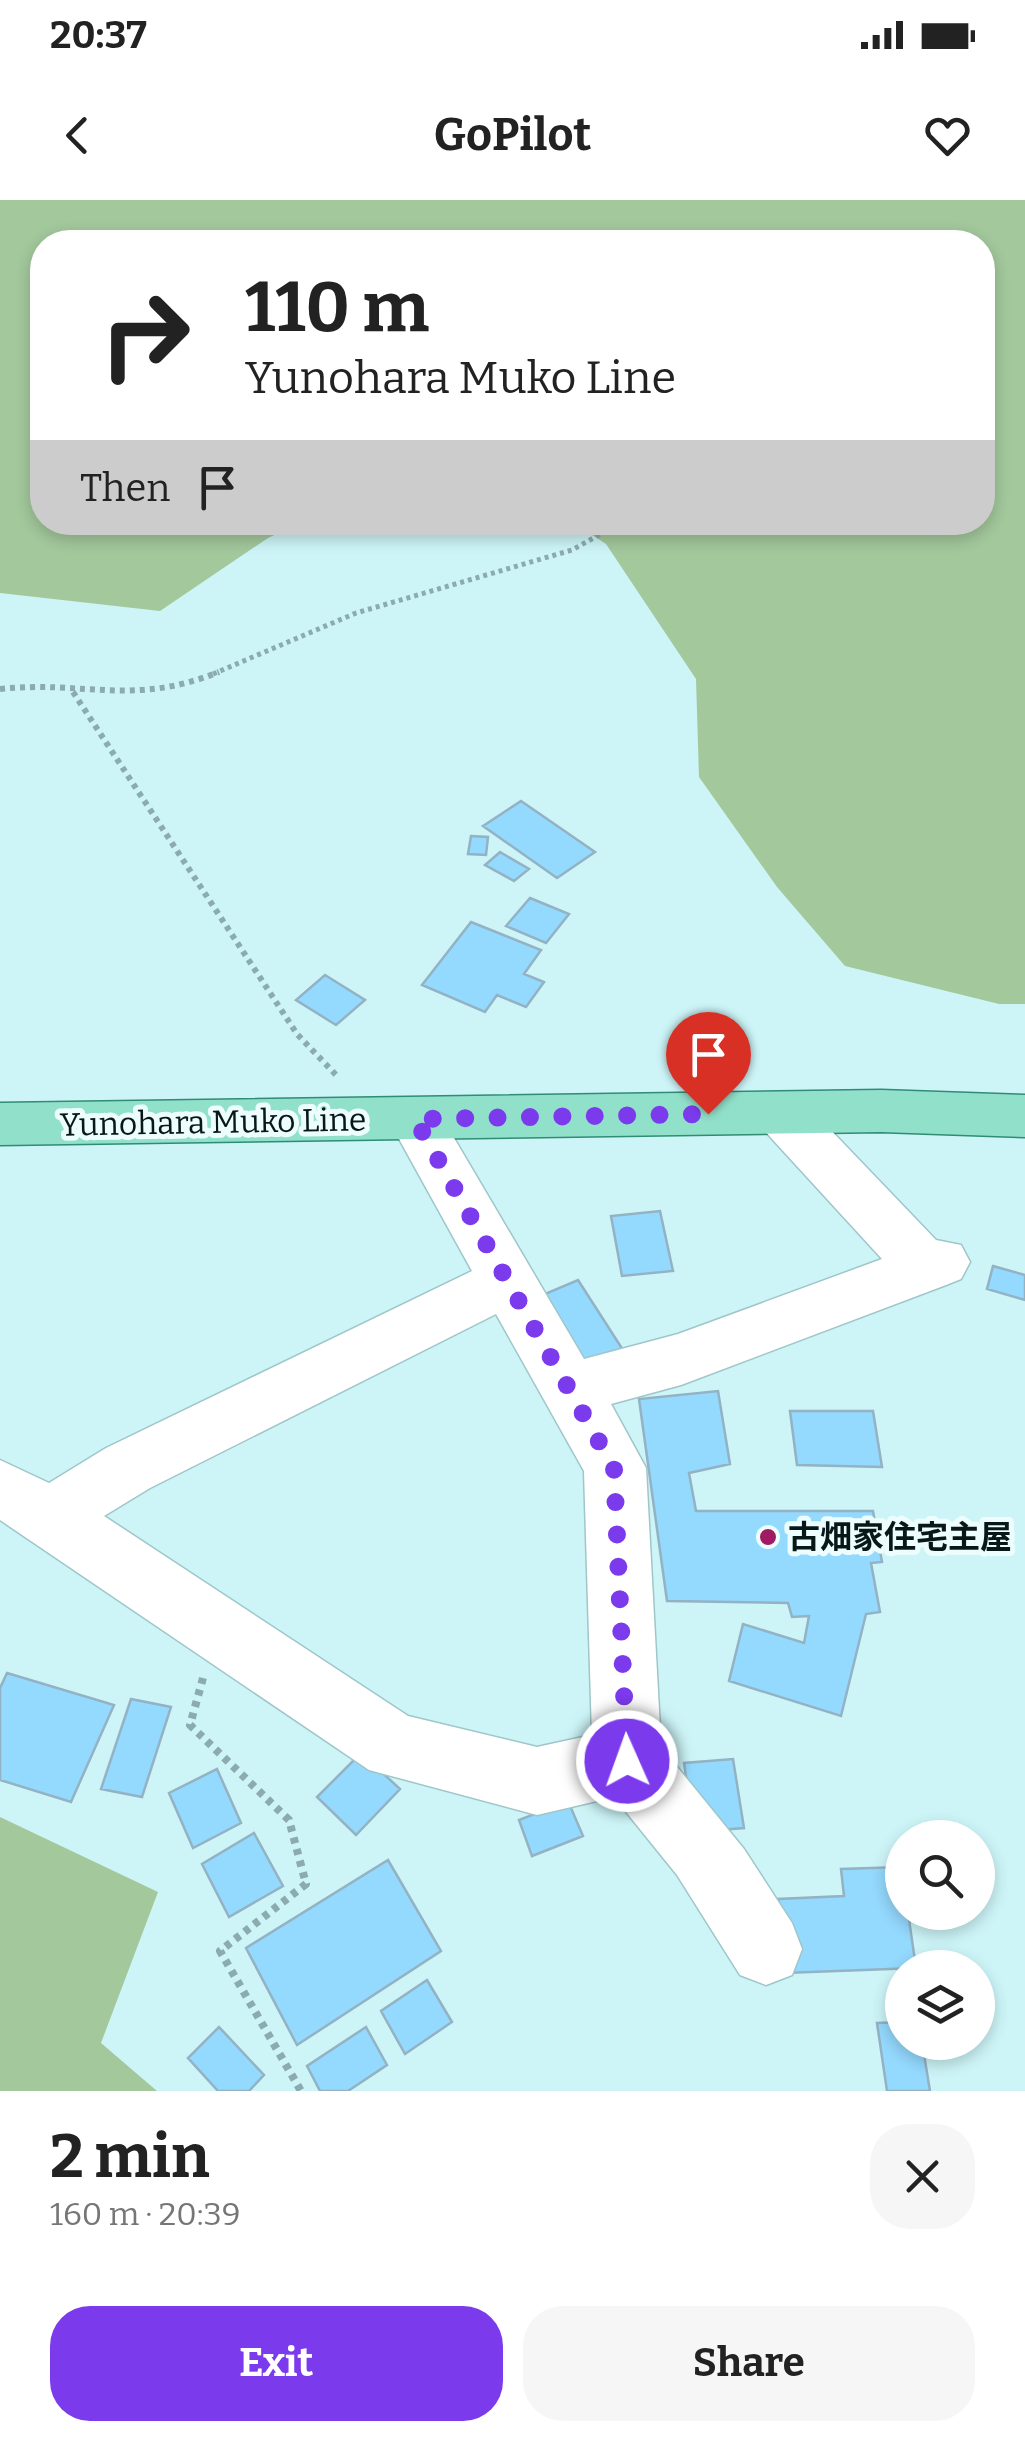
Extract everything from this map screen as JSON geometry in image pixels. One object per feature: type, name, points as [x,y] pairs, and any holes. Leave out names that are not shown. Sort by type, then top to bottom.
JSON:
[{"type":"main road","name":"Yunohara Muko Line","points":[[0,1124],[781,1113],[1025,1116]]},
{"type":"street","points":[[570,1390],[681,1359],[934,1265],[781,1113]]},
{"type":"street","points":[[396,1119],[508,1281],[614,1468],[627,1761],[667,1803],[723,1875],[766,1949]]},
{"type":"street","points":[[25,1502],[128,1468],[508,1281]]},
{"type":"street","points":[[25,1502],[393,1746],[537,1781],[627,1761]]},
{"type":"path","points":[[0,689],[24,685],[110,696],[188,682],[450,581],[584,549],[601,535]]},
{"type":"path","points":[[72,690],[297,1034],[396,1119]]},
{"type":"path","points":[[217,1627],[190,1726],[289,1820],[306,1884],[220,1951],[301,2091]]},
{"type":"green space","points":[[0,200],[1025,200],[1025,1004],[999,1004],[845,966],[777,887],[699,777],[696,679],[606,544],[592,535],[995,535],[995,230],[30,230],[30,535],[274,535],[160,611],[0,593]]},
{"type":"green space","points":[[0,1817],[158,1892],[101,2043],[157,2091],[0,2091]]},
{"type":"building","points":[[521,801],[595,852],[557,878],[483,826]]},
{"type":"building","points":[[471,836],[488,837],[486,855],[468,854]]},
{"type":"building","points":[[500,852],[529,869],[514,881],[485,865]]},
{"type":"building","points":[[530,898],[569,914],[546,943],[506,926]]},
{"type":"building","points":[[471,922],[541,950],[524,974],[544,982],[526,1007],[497,995],[485,1012],[422,985]]},
{"type":"building","points":[[325,975],[365,1000],[336,1025],[296,1000]]},
{"type":"building","points":[[660,1211],[673,1271],[622,1276],[611,1216]]},
{"type":"building","points":[[993,1266],[1025,1275],[1025,1300],[987,1289]]},
{"type":"building","points":[[578,1280],[623,1350],[577,1370],[533,1299]]},
{"type":"building","name":"古畑家住宅主屋","points":[[718,1391],[730,1464],[689,1473],[696,1511],[873,1511],[882,1562],[871,1563],[880,1612],[866,1614],[841,1716],[729,1681],[743,1624],[804,1643],[809,1616],[792,1617],[788,1603],[667,1601],[639,1399]]},
{"type":"building","points":[[790,1411],[873,1411],[882,1467],[797,1465]]},
{"type":"building","points":[[7,1673],[114,1705],[71,1802],[0,1780],[0,1688]]},
{"type":"building","points":[[131,1699],[171,1707],[142,1797],[101,1789]]},
{"type":"building","points":[[361,1753],[400,1789],[356,1835],[317,1797]]},
{"type":"building","points":[[733,1759],[744,1828],[694,1832],[684,1763]]},
{"type":"building","points":[[217,1769],[241,1823],[193,1848],[169,1793]]},
{"type":"building","points":[[568,1801],[583,1836],[532,1856],[519,1820]]},
{"type":"building","points":[[254,1833],[283,1886],[229,1917],[202,1864]]},
{"type":"building","points":[[388,1860],[441,1951],[297,2045],[246,1948]]},
{"type":"building","points":[[885,1868],[885,1930],[911,1930],[913,1950],[885,1950],[885,1969],[785,1973],[778,1899],[844,1896],[841,1869]]},
{"type":"building","points":[[427,1980],[452,2022],[405,2054],[381,2011]]},
{"type":"building","points":[[877,2023],[885,2023],[885,2060],[925,2060],[930,2091],[887,2091]]},
{"type":"building","points":[[219,2027],[264,2075],[249,2091],[218,2091],[188,2058]]},
{"type":"building","points":[[366,2027],[387,2065],[348,2091],[320,2091],[307,2066]]},
{"type":"place","name":"古畑家住宅主屋","points":[[768,1537]]},
{"type":"route","points":[[627,1761],[614,1468],[415,1119],[708,1114]]}]
